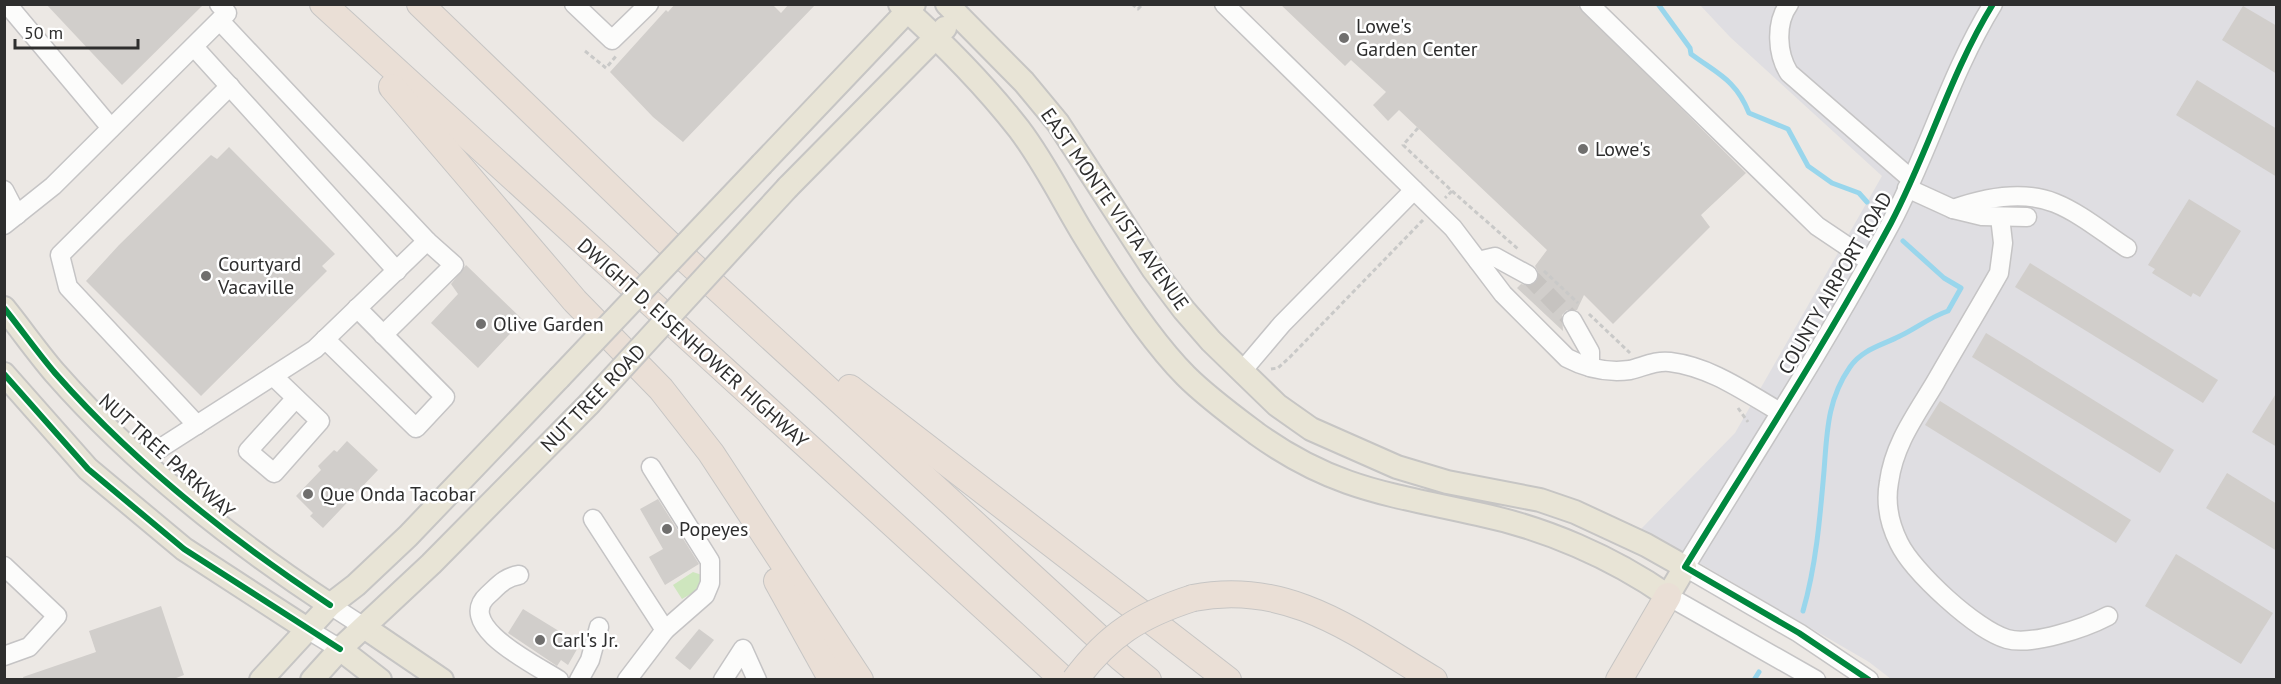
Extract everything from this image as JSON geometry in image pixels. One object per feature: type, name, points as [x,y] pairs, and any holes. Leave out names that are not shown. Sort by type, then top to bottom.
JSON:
[{"type":"highway","points":[[323,4],[575,301],[661,389],[711,453],[860,680]]},
{"type":"highway","name":"DWIGHT D. EISENHOWER HIGHWAY","points":[[323,4],[1064,680]]},
{"type":"highway","points":[[420,4],[669,244],[1121,658],[1148,680]]},
{"type":"highway","points":[[669,244],[922,446],[1052,542],[1228,680]]},
{"type":"highway","points":[[711,453],[721,480],[832,680]]},
{"type":"highway","points":[[1075,680],[1110,640],[1130,624],[1192,598],[1246,593],[1290,602],[1320,613],[1434,680]]},
{"type":"highway","points":[[1619,680],[1668,596]]},
{"type":"main road","name":"EAST MONTE VISTA AVENUE","points":[[907,7],[1018,128],[1053,178],[1082,232],[1158,342],[1186,376],[1256,433],[1298,461],[1337,480],[1376,493],[1479,514],[1548,533],[1640,576],[1668,596]]},
{"type":"main road","name":"NUT TREE ROAD","points":[[261,680],[330,605],[356,585],[408,537],[762,164],[907,7]]},
{"type":"main road","name":"EAST MONTE VISTA AVENUE","points":[[957,8],[1058,123],[1154,269],[1184,310],[1277,405],[1303,423],[1351,448],[1437,479],[1540,500],[1575,512],[1646,545],[1685,567]]},
{"type":"main road","name":"NUT TREE ROAD","points":[[312,680],[340,649],[431,564],[589,404],[788,187],[935,38],[957,8]]},
{"type":"main road","name":"NUT TREE PARKWAY","points":[[4,308],[53,371],[108,430],[259,558],[330,605]]},
{"type":"main road","points":[[4,374],[97,476],[184,549],[307,629]]},
{"type":"main road","name":"COUNTY AIRPORT ROAD","points":[[1668,596],[1685,567]]},
{"type":"main road","points":[[364,627],[442,680]]},
{"type":"main road","points":[[340,649],[380,680]]},
{"type":"street","points":[[8,4],[111,128]]},
{"type":"street","points":[[574,4],[612,40],[650,4]]},
{"type":"street","points":[[1224,4],[1453,228],[1503,294],[1567,358],[1609,371],[1668,362],[1692,367],[1717,376],[1780,412]]},
{"type":"street","points":[[1589,4],[1817,226],[1869,261]]},
{"type":"street","points":[[1789,4],[1783,17],[1779,44],[1779,53],[1789,73],[1909,184],[1953,209],[1982,216],[2027,217]]},
{"type":"street","name":"COUNTY AIRPORT ROAD","points":[[1685,567],[1869,261],[1909,184],[1970,43],[1994,4]]},
{"type":"street","points":[[4,190],[11,220],[53,186],[194,46],[220,13],[427,241],[454,265],[383,335]]},
{"type":"street","points":[[194,46],[397,271]]},
{"type":"street","points":[[197,425],[68,287],[60,255],[230,87]]},
{"type":"street","points":[[1243,370],[1282,324],[1414,190]]},
{"type":"street","points":[[1953,209],[1979,200],[2041,198],[2057,204],[2127,248]]},
{"type":"street","points":[[2000,217],[2003,243],[1999,273],[1902,437],[1889,480],[1887,510],[1899,544],[1921,573],[1971,619],[2008,639],[2049,637],[2088,627],[2108,616]]},
{"type":"street","points":[[142,460],[315,349],[427,241]]},
{"type":"street","points":[[1478,261],[1494,257],[1534,272]]},
{"type":"street","points":[[325,339],[416,428],[445,397],[357,308]]},
{"type":"street","points":[[1572,320],[1590,352],[1590,367]]},
{"type":"street","points":[[273,376],[296,398]]},
{"type":"street","points":[[632,678],[665,630],[705,595],[710,583],[710,561],[651,467]]},
{"type":"street","points":[[593,519],[665,630]]},
{"type":"street","points":[[4,566],[57,616],[29,647],[4,656]]},
{"type":"street","name":"EAST MONTE VISTA AVENUE","points":[[1685,567],[1799,633],[1869,680]]},
{"type":"street","points":[[519,575],[508,576],[481,601],[480,611],[483,624],[492,637],[559,680]]},
{"type":"street","name":"EAST MONTE VISTA AVENUE","points":[[1668,596],[1816,680]]},
{"type":"street","name":"NUT TREE PARKWAY","points":[[330,605],[364,627]]},
{"type":"street","points":[[579,680],[585,673],[590,660],[599,627]]},
{"type":"street","points":[[307,629],[340,649]]},
{"type":"street","points":[[723,680],[743,649],[757,679]]},
{"type":"path","points":[[1132,4],[1138,9],[1143,4]]},
{"type":"path","points":[[1452,191],[1523,253]]},
{"type":"path","points":[[1534,272],[1643,366]]},
{"type":"path","points":[[1731,405],[1739,410],[1748,422]]},
{"type":"shaded area","points":[[1700,5],[2276,5],[2276,679],[1891,679],[1869,662],[1641,529],[1735,433],[1882,176],[1730,37]]},
{"type":"green space","points":[[693,572],[705,576],[696,590],[682,599],[673,585]]},
{"type":"building","points":[[46,4],[204,4],[122,85]]},
{"type":"building","points":[[675,4],[772,4],[781,13],[789,4],[816,4],[683,142],[653,117],[610,72],[666,10],[668,12]]},
{"type":"building","name":"Lowe's","points":[[1280,4],[1576,4],[1746,173],[1701,215],[1710,227],[1613,324],[1584,295],[1577,310],[1567,310],[1562,315],[1563,331],[1517,288],[1521,284],[1529,286],[1538,281],[1539,274],[1535,266],[1547,250],[1399,110],[1388,121],[1373,105],[1386,92],[1351,60],[1345,66]]},
{"type":"building","points":[[2243,6],[2277,26],[2277,74],[2222,40]]},
{"type":"building","points":[[2197,80],[2277,129],[2277,177],[2176,115]]},
{"type":"building","name":"Courtyard Vacaville","points":[[229,147],[335,254],[322,266],[327,271],[201,396],[86,281],[119,245],[211,155],[217,159]]},
{"type":"building","points":[[2189,199],[2241,231],[2200,297],[2193,293],[2191,297],[2152,273],[2155,269],[2148,265]]},
{"type":"building","points":[[2030,263],[2218,380],[2203,403],[2015,287]]},
{"type":"building","points":[[466,265],[523,320],[478,368],[431,323],[458,294],[451,284]]},
{"type":"building","points":[[1986,333],[2174,450],[2160,473],[1972,357]]},
{"type":"building","points":[[2277,392],[2277,447],[2252,432]]},
{"type":"building","points":[[1940,401],[2131,520],[2116,543],[1925,425]]},
{"type":"building","points":[[347,441],[378,470],[323,528],[310,516],[313,513],[296,496],[321,470],[318,466],[334,450],[337,452]]},
{"type":"building","points":[[2227,473],[2277,504],[2277,551],[2206,508]]},
{"type":"building","name":"Popeyes","points":[[658,499],[699,564],[665,585],[649,557],[663,549],[640,509]]},
{"type":"building","points":[[2176,554],[2273,613],[2241,664],[2145,606]]},
{"type":"building","points":[[161,606],[184,675],[171,680],[24,680],[23,677],[96,652],[89,631]]},
{"type":"building","points":[[523,609],[580,644],[568,665],[561,660],[557,666],[508,633]]},
{"type":"building","points":[[699,629],[714,640],[690,670],[675,658]]},
{"type":"waterway","points":[[1658,4],[1690,48],[1691,54],[1732,85],[1749,113],[1788,129],[1808,166],[1832,183],[1859,193],[1867,202]]},
{"type":"waterway","points":[[1803,611],[1817,542],[1832,404],[1842,379],[1860,356],[1948,311],[1961,288],[1944,278],[1903,241]]},
{"type":"waterway","points":[[1754,680],[1759,672]]},
{"type":"tunnel","points":[[1528,275],[1572,320]]},
{"type":"cycle path","points":[[1869,680],[1799,633],[1685,567],[1817,353],[1867,267],[1905,196],[1964,58],[1993,4]]},
{"type":"cycle path","points":[[4,308],[55,373],[85,406],[150,469],[256,554],[330,605]]},
{"type":"cycle path","points":[[4,374],[88,469],[184,549],[340,649]]},
{"type":"place","name":"Lowe's Garden Center","points":[[1344,38]]},
{"type":"place","name":"Lowe's","points":[[1583,149]]},
{"type":"place","name":"Courtyard Vacaville","points":[[206,276]]},
{"type":"place","name":"Olive Garden","points":[[481,324]]},
{"type":"place","name":"Que Onda Tacobar","points":[[308,494]]},
{"type":"place","name":"Popeyes","points":[[667,529]]},
{"type":"place","name":"Carl's Jr.","points":[[540,640]]}]
